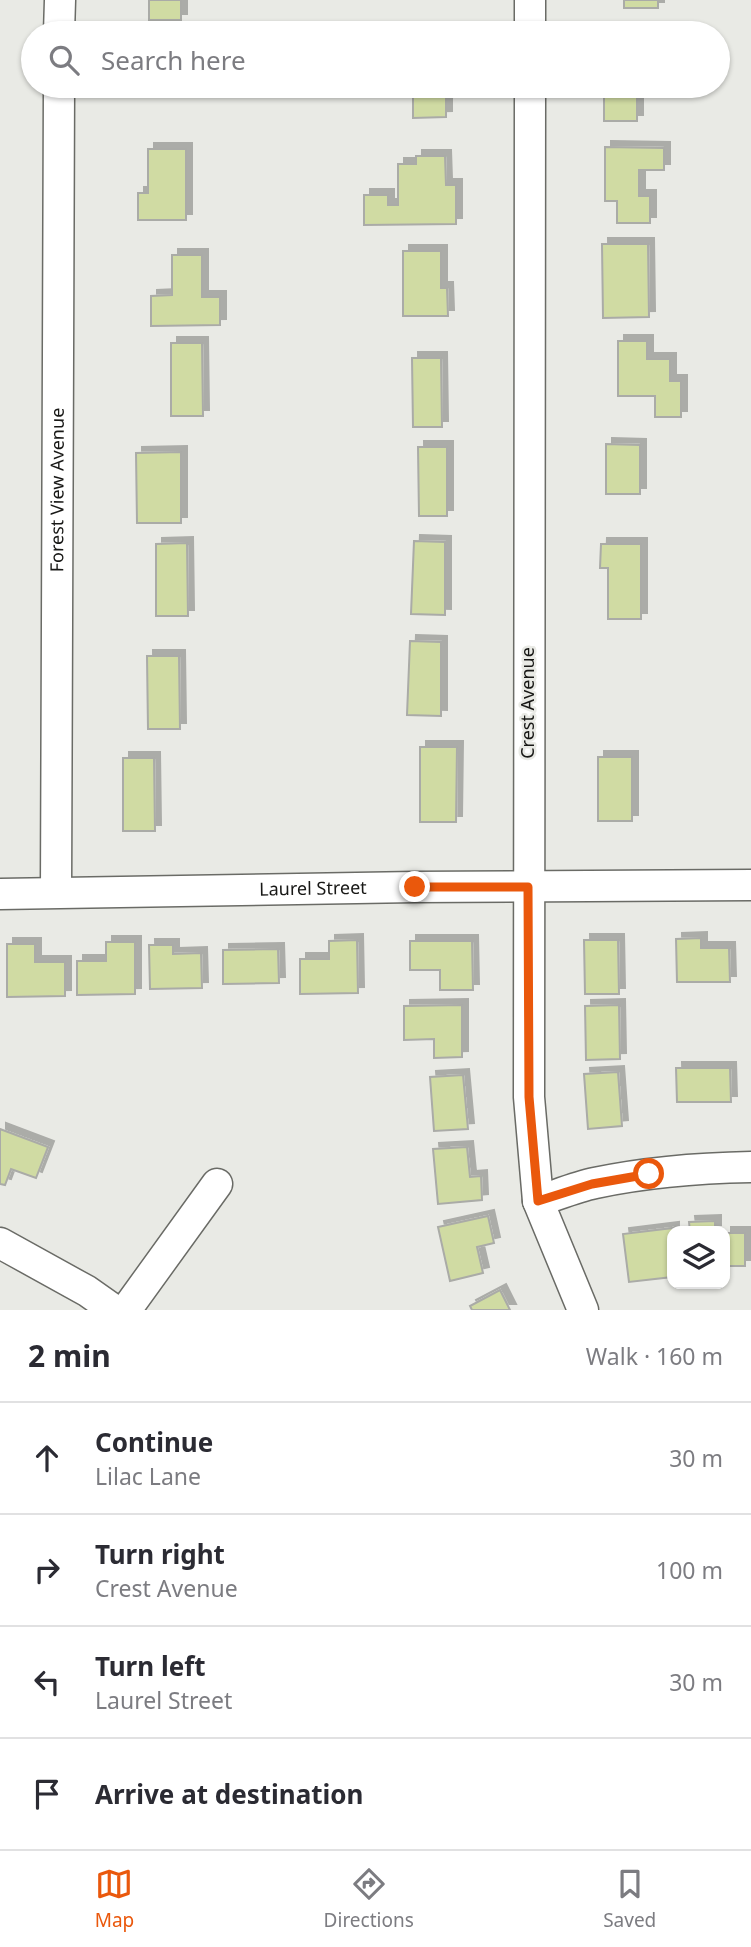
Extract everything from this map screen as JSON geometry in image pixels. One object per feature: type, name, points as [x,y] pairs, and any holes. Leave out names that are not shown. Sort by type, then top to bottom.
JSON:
[{"type":"street","points":[[60,0],[60,21]]},
{"type":"street","points":[[530,0],[530,21]]},
{"type":"street","name":"Forest View Avenue","points":[[56,892],[59,98]]},
{"type":"street","name":"Crest Avenue","points":[[530,98],[529,1097],[538,1201],[583,1310]]},
{"type":"street","name":"Laurel Street","points":[[0,894],[751,885]]},
{"type":"street","points":[[538,1201],[592,1184],[649,1174],[700,1168],[751,1167]]},
{"type":"street","points":[[127,1310],[217,1184]]},
{"type":"street","points":[[0,1243],[87,1291],[114,1310]]},
{"type":"building","points":[[149,0],[181,0],[181,20],[149,20]]},
{"type":"building","points":[[624,0],[658,0],[658,8],[624,8]]},
{"type":"building","points":[[413,98],[446,98],[446,117],[413,118]]},
{"type":"building","points":[[604,98],[637,98],[637,121],[604,121]]},
{"type":"building","points":[[605,147],[664,148],[664,170],[639,170],[639,196],[650,196],[650,223],[617,223],[617,201],[605,201]]},
{"type":"building","points":[[148,149],[186,149],[186,220],[138,220],[138,193],[148,193]]},
{"type":"building","points":[[416,156],[445,156],[446,185],[456,185],[456,224],[364,225],[364,195],[388,195],[388,205],[398,205],[398,164],[416,164]]},
{"type":"building","points":[[602,244],[648,244],[649,317],[603,318]]},
{"type":"building","points":[[403,251],[441,251],[441,288],[447,288],[448,316],[403,316]]},
{"type":"building","points":[[172,255],[202,255],[202,297],[220,297],[220,325],[151,326],[151,296],[172,295]]},
{"type":"building","points":[[618,341],[647,341],[647,359],[670,359],[670,381],[681,381],[681,417],[655,417],[655,396],[618,396]]},
{"type":"building","points":[[171,343],[202,343],[203,416],[171,416]]},
{"type":"building","points":[[412,358],[441,358],[442,427],[413,427]]},
{"type":"building","points":[[606,444],[640,445],[640,494],[606,494]]},
{"type":"building","points":[[418,447],[447,447],[447,516],[419,516]]},
{"type":"building","points":[[181,452],[181,523],[137,523],[136,453]]},
{"type":"building","points":[[414,541],[445,542],[445,615],[411,614]]},
{"type":"building","points":[[187,543],[188,616],[156,616],[156,544]]},
{"type":"building","points":[[601,544],[641,544],[641,619],[608,619],[608,568],[600,568]]},
{"type":"building","points":[[410,641],[441,642],[441,716],[407,715]]},
{"type":"building","points":[[147,656],[179,656],[180,729],[148,729]]},
{"type":"building","points":[[420,747],[457,747],[456,822],[420,822]]},
{"type":"building","points":[[598,757],[632,757],[632,821],[598,821]]},
{"type":"building","points":[[123,758],[154,758],[155,831],[123,831]]},
{"type":"building","points":[[701,938],[701,948],[729,948],[730,982],[677,982],[676,939]]},
{"type":"building","points":[[357,940],[358,993],[300,994],[300,959],[329,959],[329,941]]},
{"type":"building","points":[[584,940],[618,940],[619,994],[585,994]]},
{"type":"building","points":[[410,941],[472,941],[473,990],[440,990],[440,970],[410,970]]},
{"type":"building","points":[[106,942],[135,942],[135,994],[77,995],[77,961],[106,961]]},
{"type":"building","points":[[7,944],[35,944],[35,962],[65,962],[65,996],[7,997]]},
{"type":"building","points":[[149,945],[173,945],[173,954],[201,953],[202,988],[150,989]]},
{"type":"building","points":[[278,949],[279,983],[223,984],[223,950]]},
{"type":"building","points":[[462,1005],[462,1057],[434,1058],[434,1039],[404,1040],[404,1006]]},
{"type":"building","points":[[619,1005],[620,1059],[586,1060],[585,1006]]},
{"type":"building","points":[[676,1068],[730,1068],[731,1102],[677,1102]]},
{"type":"building","points":[[618,1072],[622,1126],[588,1129],[584,1074]]},
{"type":"building","points":[[463,1075],[468,1129],[434,1131],[430,1077]]},
{"type":"building","points":[[0,1129],[48,1147],[36,1178],[11,1169],[5,1185],[0,1184]]},
{"type":"building","points":[[467,1147],[470,1177],[481,1176],[482,1200],[438,1204],[433,1149]]},
{"type":"building","points":[[488,1216],[494,1243],[477,1247],[483,1273],[450,1281],[438,1227]]},
{"type":"building","points":[[715,1221],[715,1226],[689,1226],[689,1222]]},
{"type":"building","points":[[667,1229],[667,1278],[629,1282],[623,1234]]},
{"type":"building","points":[[730,1233],[745,1233],[745,1266],[730,1266]]},
{"type":"building","points":[[500,1290],[510,1310],[472,1310],[470,1306]]},
{"type":"route","points":[[415,887],[528,887],[529,1097],[538,1201],[592,1184],[649,1174]]}]
